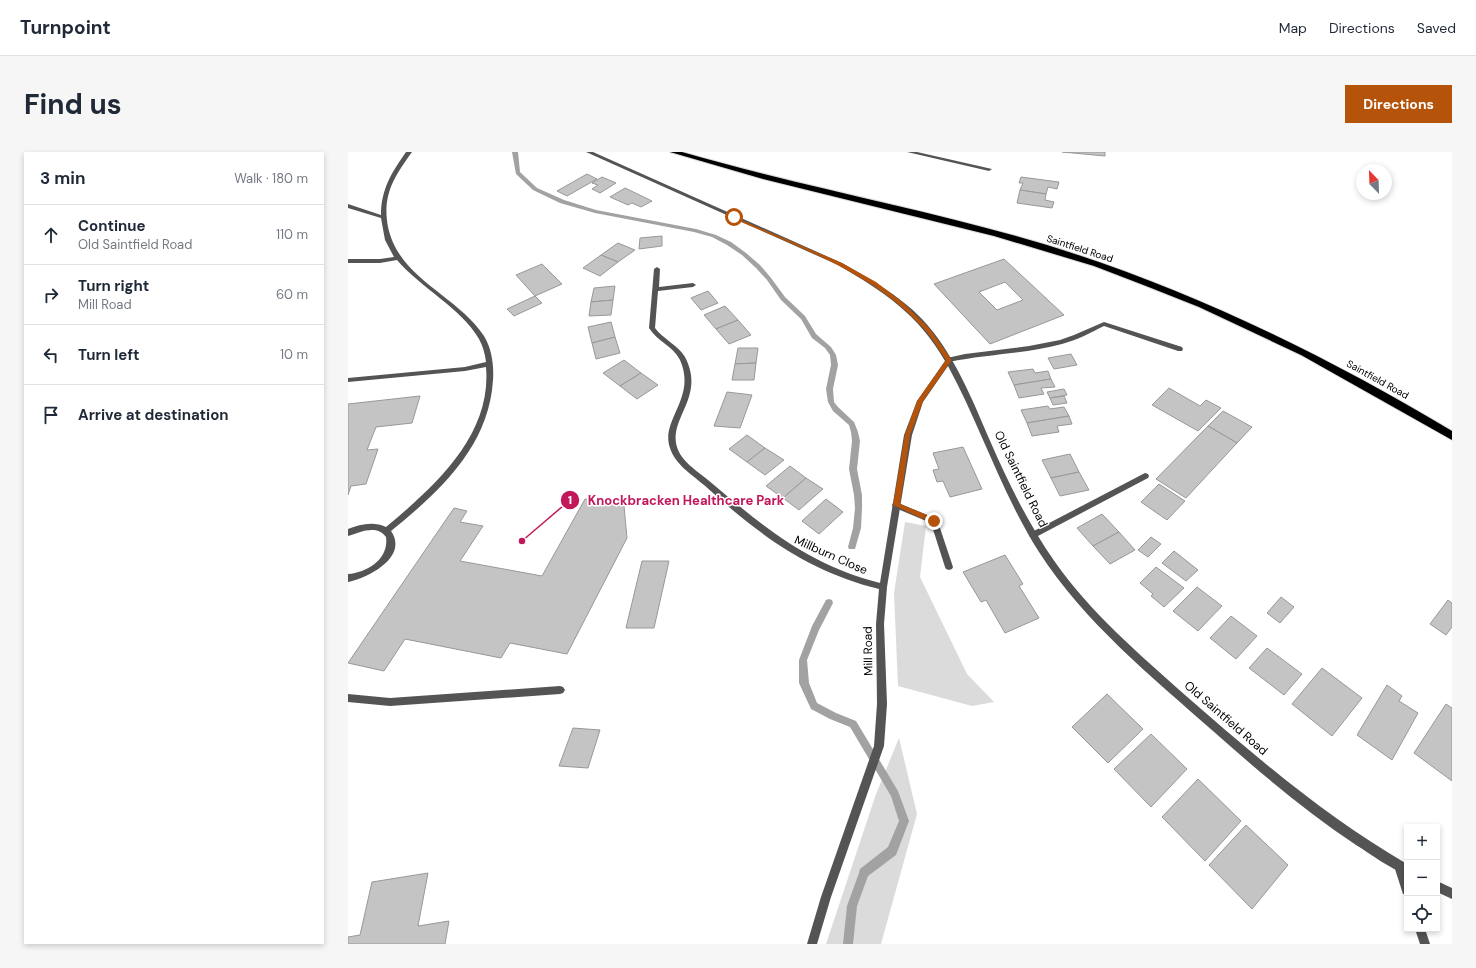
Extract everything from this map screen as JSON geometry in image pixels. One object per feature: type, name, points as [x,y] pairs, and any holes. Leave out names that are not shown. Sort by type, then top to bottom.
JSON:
[{"type":"highway","name":"Saintfield Road","points":[[674,152],[744,171],[976,228],[1043,247],[1113,270],[1177,295],[1279,341],[1350,376],[1452,436]]},
{"type":"street","points":[[386,531],[421,503],[447,476],[468,447],[487,402],[490,382],[488,351],[482,338],[469,321],[397,258],[384,226],[385,191],[393,174],[409,152]]},
{"type":"street","name":"Old Saintfield Road","points":[[589,152],[840,264],[874,283],[900,303],[927,329],[949,360],[1001,474],[1033,535],[1053,567],[1085,605],[1125,646],[1279,782],[1333,824],[1403,868]]},
{"type":"street","points":[[910,152],[990,169]]},
{"type":"street","points":[[348,206],[360,211],[384,217]]},
{"type":"street","points":[[348,261],[380,261],[397,258]]},
{"type":"street","name":"Millburn Close","points":[[657,269],[652,328],[661,339],[675,348],[681,356],[687,374],[688,389],[671,438],[673,448],[679,457],[711,488],[784,546],[808,560],[849,578],[883,587]]},
{"type":"street","points":[[655,288],[693,285]]},
{"type":"street","points":[[949,360],[969,355],[1050,344],[1076,337],[1104,324],[1180,349]]},
{"type":"street","name":"Mill Road","points":[[812,944],[826,897],[879,746],[882,704],[880,624],[883,587],[908,435],[920,401],[949,360]]},
{"type":"street","points":[[348,380],[465,369],[489,364]]},
{"type":"street","points":[[1033,535],[1145,476]]},
{"type":"street","points":[[896,505],[934,521],[949,567]]},
{"type":"street","points":[[348,533],[362,528],[371,527],[386,531],[391,536],[392,544],[389,553],[383,561],[362,575],[349,580]]},
{"type":"street","points":[[348,698],[390,702],[560,690]]},
{"type":"street","points":[[1440,888],[1452,894]]},
{"type":"street","points":[[1421,932],[1425,944]]},
{"type":"shaded area","points":[[905,522],[926,526],[920,577],[967,674],[994,702],[972,706],[898,686],[894,593]]},
{"type":"shaded area","points":[[899,738],[917,814],[881,944],[826,944],[876,794]]},
{"type":"building","points":[[1062,152],[1105,152],[1105,156]]},
{"type":"building","points":[[587,174],[597,179],[567,196],[557,191]]},
{"type":"building","points":[[602,177],[616,183],[600,193],[592,189],[598,185],[592,183]]},
{"type":"building","points":[[1021,177],[1059,182],[1057,189],[1048,187],[1046,194],[1020,190],[1023,183],[1019,183]]},
{"type":"building","points":[[625,188],[652,201],[641,207],[632,203],[628,205],[610,197]]},
{"type":"building","points":[[1020,190],[1046,194],[1045,200],[1054,202],[1052,208],[1017,203]]},
{"type":"building","points":[[662,236],[662,246],[639,249],[640,238]]},
{"type":"building","points":[[618,243],[635,250],[618,262],[601,255]]},
{"type":"building","points":[[601,255],[618,262],[600,276],[583,268]]},
{"type":"building","points":[[1004,259],[1064,315],[990,344],[934,284]],"holes":[[[1005,282],[1023,300],[997,310],[979,292]]]},
{"type":"building","points":[[542,264],[562,284],[535,296],[516,275]]},
{"type":"building","points":[[615,286],[613,300],[591,302],[594,288]]},
{"type":"building","points":[[708,291],[718,303],[701,310],[691,298]]},
{"type":"building","points":[[535,296],[542,303],[514,316],[507,309]]},
{"type":"building","points":[[613,300],[611,315],[589,316],[591,302]]},
{"type":"building","points":[[725,306],[738,320],[716,329],[704,315]]},
{"type":"building","points":[[738,320],[751,335],[729,344],[716,329]]},
{"type":"building","points":[[611,322],[615,337],[592,343],[588,327]]},
{"type":"building","points":[[615,337],[620,353],[596,359],[592,343]]},
{"type":"building","points":[[738,348],[758,348],[756,363],[735,364]]},
{"type":"building","points":[[1071,354],[1077,365],[1054,369],[1048,358]]},
{"type":"building","points":[[624,360],[641,373],[620,386],[603,373]]},
{"type":"building","points":[[756,363],[754,380],[732,380],[735,364]]},
{"type":"building","points":[[1033,369],[1035,373],[1048,371],[1051,379],[1014,385],[1008,372]]},
{"type":"building","points":[[641,373],[658,385],[637,399],[620,386]]},
{"type":"building","points":[[1051,379],[1055,387],[1041,388],[1044,394],[1019,398],[1014,385]]},
{"type":"building","points":[[1169,388],[1200,406],[1206,400],[1221,408],[1198,431],[1152,405]]},
{"type":"building","points":[[1064,389],[1067,395],[1050,398],[1047,392]]},
{"type":"building","points":[[727,392],[752,395],[740,428],[714,426]]},
{"type":"building","points":[[420,396],[412,423],[376,427],[367,450],[378,449],[366,484],[351,486],[348,495],[348,404]]},
{"type":"building","points":[[1064,396],[1067,403],[1053,405],[1050,398]]},
{"type":"building","points":[[1048,406],[1050,409],[1064,407],[1069,416],[1027,423],[1021,410]]},
{"type":"building","points":[[1223,411],[1252,427],[1237,443],[1208,426]]},
{"type":"building","points":[[1069,416],[1072,424],[1057,426],[1059,432],[1032,436],[1027,423]]},
{"type":"building","points":[[1208,426],[1237,443],[1186,498],[1156,479]]},
{"type":"building","points":[[747,435],[765,448],[747,462],[729,449]]},
{"type":"building","points":[[963,447],[982,489],[950,497],[943,481],[937,482],[933,470],[939,469],[933,453]]},
{"type":"building","points":[[765,448],[784,460],[765,475],[747,462]]},
{"type":"building","points":[[1070,454],[1079,472],[1051,478],[1042,460]]},
{"type":"building","points":[[790,466],[806,478],[783,498],[766,486]]},
{"type":"building","points":[[1079,472],[1089,490],[1060,496],[1051,478]]},
{"type":"building","points":[[806,478],[823,489],[799,510],[783,498]]},
{"type":"building","points":[[1159,484],[1185,501],[1167,520],[1141,502]]},
{"type":"building","points":[[585,499],[624,506],[627,538],[567,654],[510,643],[501,658],[405,639],[384,671],[348,663],[454,508],[467,511],[460,522],[483,526],[460,561],[542,576]]},
{"type":"building","points":[[826,499],[843,512],[819,534],[802,521]]},
{"type":"building","points":[[1102,514],[1119,532],[1093,546],[1077,528]]},
{"type":"building","points":[[1119,532],[1135,550],[1110,564],[1093,546]]},
{"type":"building","points":[[1151,537],[1161,544],[1148,557],[1138,550]]},
{"type":"building","points":[[1174,551],[1198,570],[1186,581],[1162,563]]},
{"type":"building","points":[[1005,555],[1023,584],[1019,586],[1039,618],[1005,633],[986,600],[981,602],[963,572]]},
{"type":"building","points":[[642,561],[669,561],[654,628],[626,628]]},
{"type":"building","points":[[1156,567],[1184,588],[1164,607],[1151,596],[1153,594],[1140,583]]},
{"type":"building","points":[[1197,587],[1222,606],[1198,631],[1173,611]]},
{"type":"building","points":[[1281,597],[1294,607],[1280,623],[1267,613]]},
{"type":"building","points":[[1448,600],[1452,603],[1452,627],[1446,635],[1430,624]]},
{"type":"building","points":[[1231,616],[1257,636],[1236,659],[1210,638]]},
{"type":"building","points":[[1267,648],[1302,674],[1284,695],[1249,668]]},
{"type":"building","points":[[1322,668],[1362,698],[1332,736],[1292,704]]},
{"type":"building","points":[[1387,685],[1402,696],[1399,701],[1418,713],[1392,760],[1357,735]]},
{"type":"building","points":[[1107,694],[1143,729],[1108,763],[1072,727]]},
{"type":"building","points":[[1446,704],[1452,708],[1452,781],[1414,753]]},
{"type":"building","points":[[573,728],[600,730],[588,768],[559,766]]},
{"type":"building","points":[[1151,734],[1187,769],[1151,807],[1114,769]]},
{"type":"building","points":[[1198,779],[1241,821],[1205,861],[1162,817]]},
{"type":"building","points":[[1246,825],[1288,865],[1252,909],[1209,865]]},
{"type":"building","points":[[428,873],[418,926],[449,921],[445,944],[348,944],[348,937],[360,935],[372,882]]},
{"type":"waterway","points":[[515,152],[518,173],[535,189],[562,201],[595,211],[694,231],[722,239],[744,254],[758,266],[783,299],[803,317],[814,336],[827,346],[833,355],[834,365],[830,389],[831,402],[833,406],[848,420],[855,432],[856,441],[853,469],[859,508],[857,528],[852,547]]},
{"type":"waterway","points":[[829,603],[815,629],[803,660],[804,683],[814,706],[853,724],[895,794],[904,821],[892,851],[864,873],[852,906],[848,944]]},
{"type":"place","name":"Knockbracken Healthcare Park","points":[[522,541]]},
{"type":"route","points":[[734,217],[796,243],[840,264],[874,283],[900,303],[927,329],[949,360],[920,401],[908,435],[896,505],[934,521]]}]
